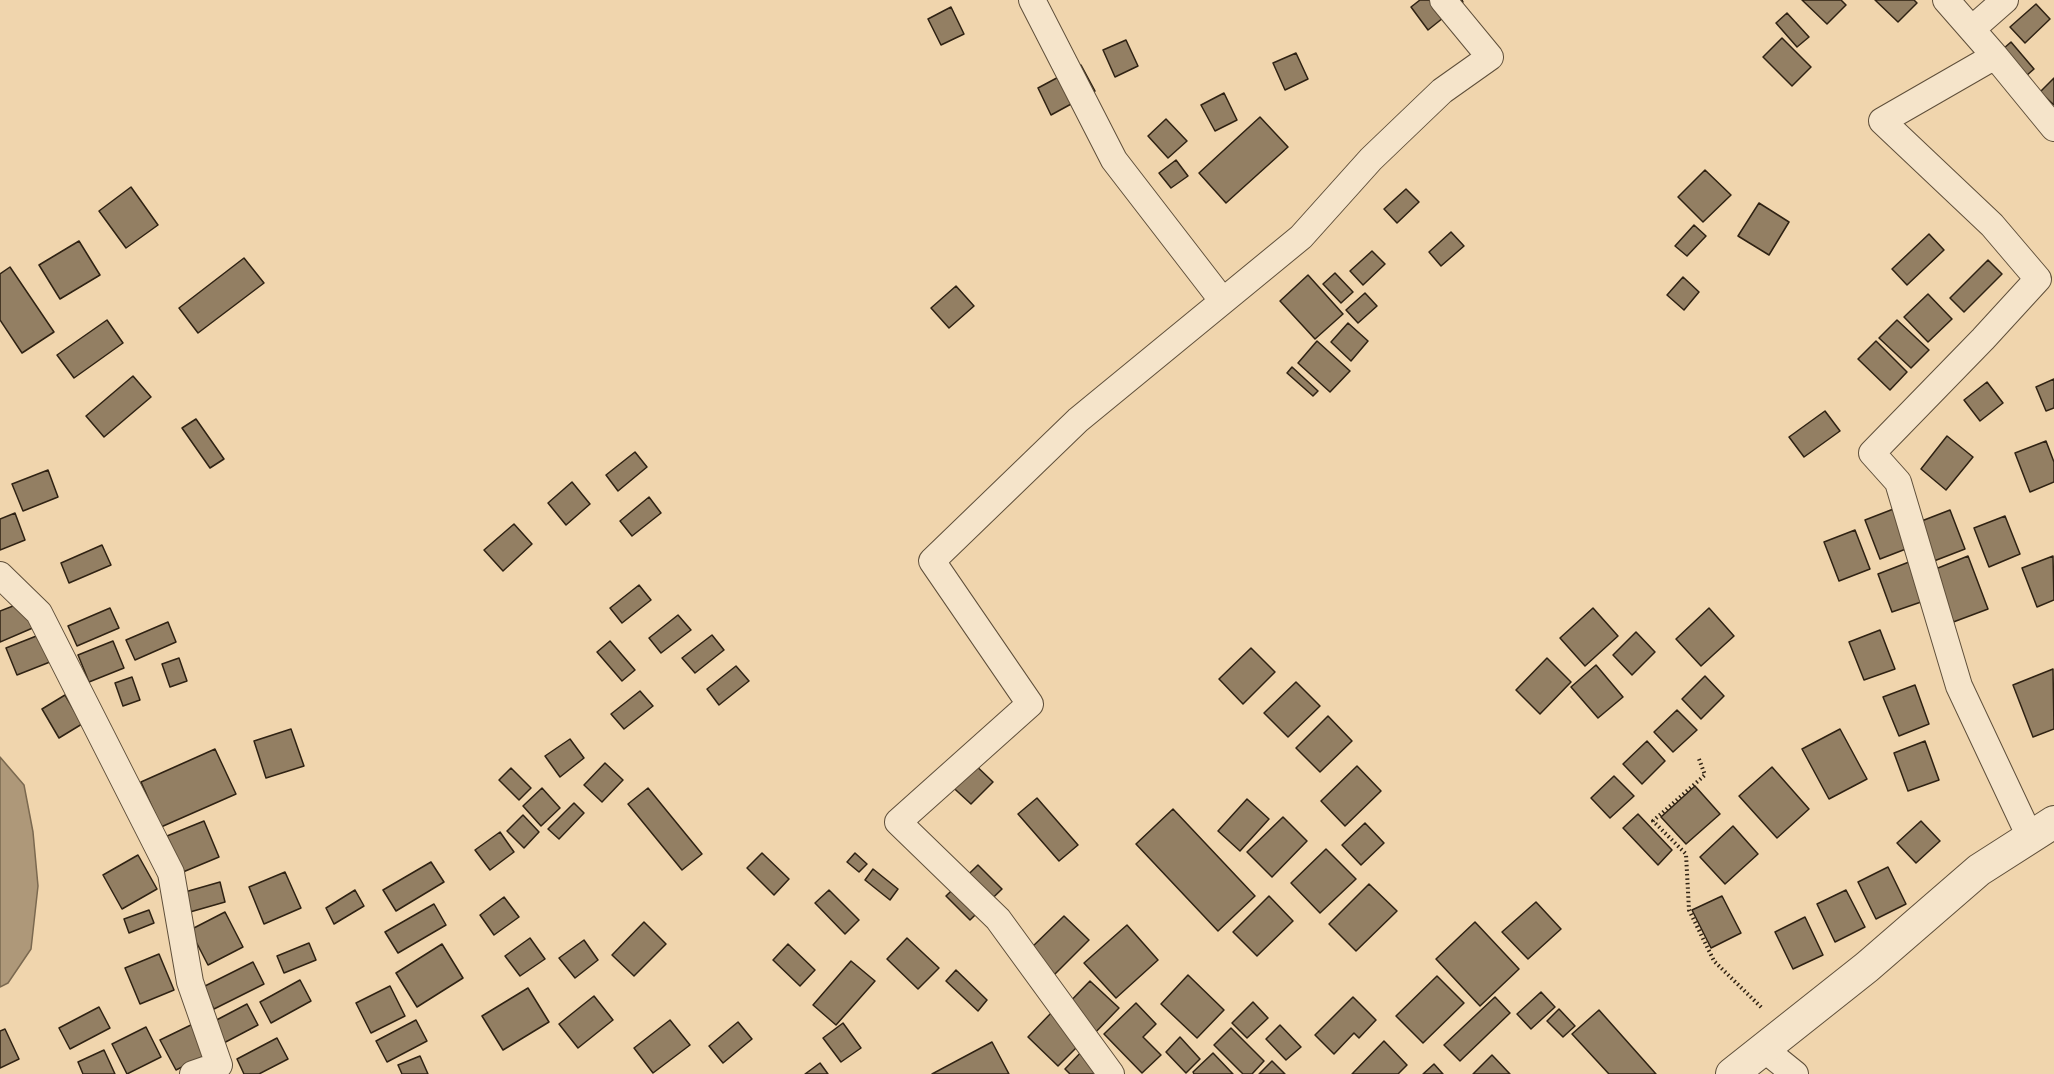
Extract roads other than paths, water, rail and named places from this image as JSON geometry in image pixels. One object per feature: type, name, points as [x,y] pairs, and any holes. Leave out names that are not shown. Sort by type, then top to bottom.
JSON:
[{"type":"street","points":[[1032,0],[1114,160],[1222,300]]},
{"type":"street","points":[[1111,1074],[998,919],[898,822],[1030,704],[932,561],[1078,420],[1301,237],[1371,159],[1442,91],[1490,57],[1443,0]]},
{"type":"street","points":[[1946,0],[2054,128]]},
{"type":"street","points":[[1972,29],[2005,0]]},
{"type":"street","points":[[1732,1074],[1867,967],[1979,870],[2042,830],[1959,686],[1898,482],[1872,453],[2038,279],[1992,225],[1882,121],[1995,56]]},
{"type":"street","points":[[0,574],[39,614],[171,873],[190,982],[219,1065],[194,1074]]},
{"type":"street","points":[[1775,1041],[1795,1074]]}]
